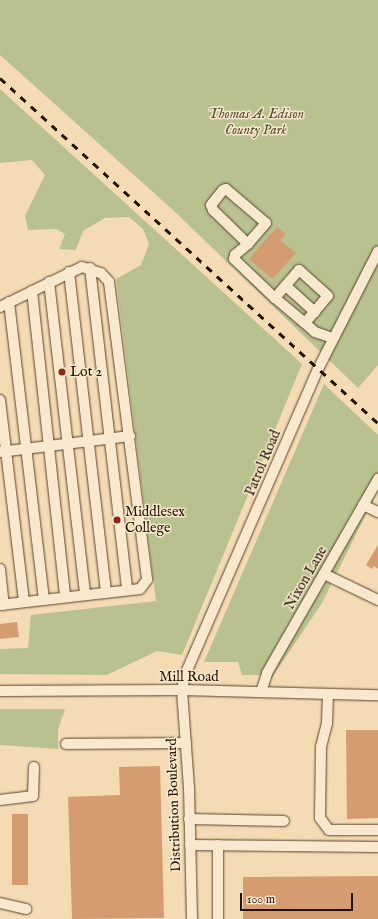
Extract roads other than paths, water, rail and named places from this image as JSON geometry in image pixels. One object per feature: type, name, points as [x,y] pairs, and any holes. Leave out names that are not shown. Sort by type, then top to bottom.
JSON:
[{"type":"street","points":[[248,244],[213,210],[211,205],[223,190],[226,189],[266,223],[248,244],[234,259],[275,298],[315,332],[332,338]]},
{"type":"street","name":"Patrol Road","points":[[182,690],[184,675],[332,338],[378,251]]},
{"type":"street","points":[[0,307],[69,272],[82,267],[90,268],[101,273],[112,288],[147,580],[140,588],[2,605],[0,569]]},
{"type":"street","points":[[90,268],[108,439],[127,590]]},
{"type":"street","points":[[275,298],[299,270],[328,296],[305,323]]},
{"type":"street","points":[[69,272],[106,592]]},
{"type":"street","points":[[49,282],[85,595]]},
{"type":"street","points":[[286,286],[315,312]]},
{"type":"street","points":[[32,291],[65,597]]},
{"type":"street","points":[[9,302],[44,600]]},
{"type":"street","points":[[0,400],[3,452],[24,602]]},
{"type":"street","points":[[3,452],[130,436]]},
{"type":"street","name":"Nixon Lane","points":[[261,692],[266,673],[364,505],[378,478]]},
{"type":"street","points":[[364,505],[378,512]]},
{"type":"street","points":[[324,574],[378,600]]},
{"type":"street","name":"Mill Road","points":[[0,691],[182,690],[378,695]]},
{"type":"street","name":"Distribution Boulevard","points":[[182,690],[190,819],[192,919]]},
{"type":"street","points":[[328,694],[327,722],[321,747],[320,818],[330,830],[378,830]]},
{"type":"street","points":[[66,744],[186,743]]},
{"type":"street","points":[[0,800],[33,796],[34,768]]},
{"type":"street","points":[[190,819],[284,821]]},
{"type":"street","points":[[190,845],[378,847]]},
{"type":"street","points":[[218,845],[218,919]]},
{"type":"street","points":[[0,903],[26,909]]},
{"type":"railway","points":[[0,78],[378,423]]},
{"type":"place","name":"Lot 2","points":[[62,372]]},
{"type":"place","name":"Middlesex College","points":[[117,520]]},
{"type":"park label","name":"Thomas A. Edison County Park","points":[[256,122]]}]
